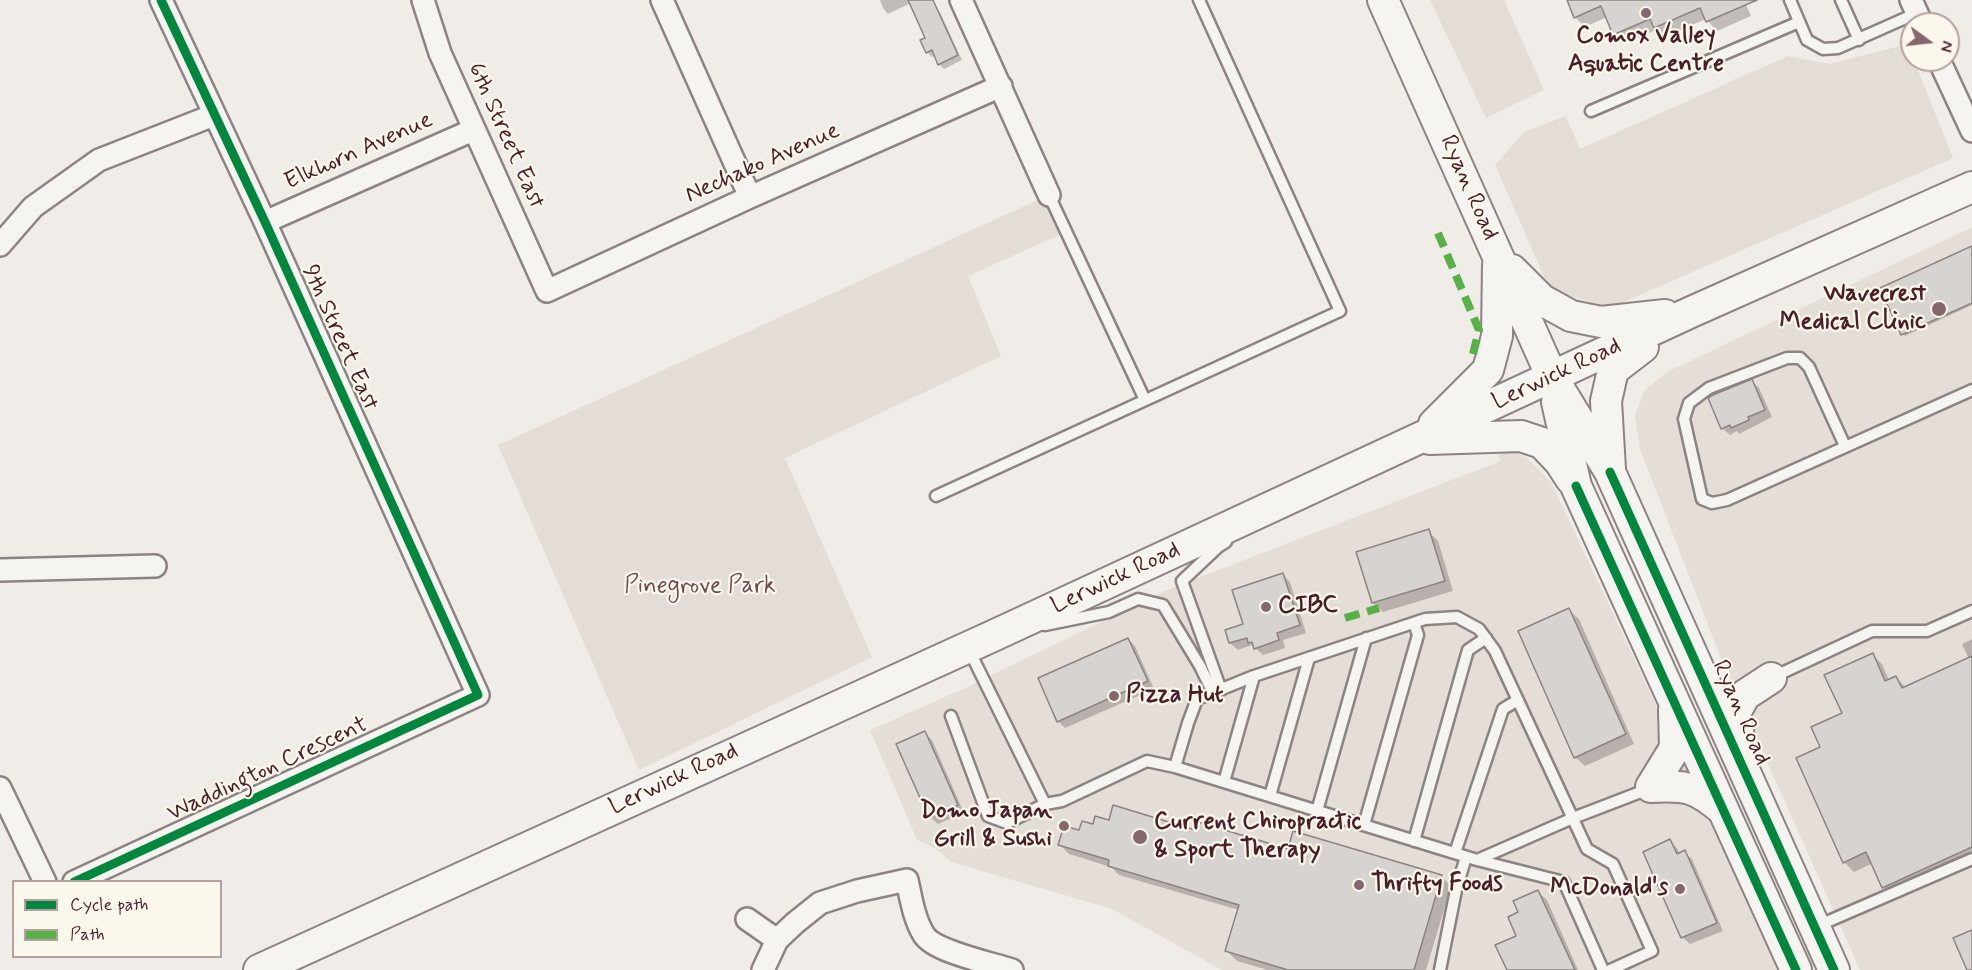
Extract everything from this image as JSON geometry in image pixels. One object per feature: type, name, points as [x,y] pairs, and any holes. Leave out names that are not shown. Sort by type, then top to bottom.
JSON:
[{"type":"main road","name":"Ryan Road","points":[[1383,0],[1552,377],[1610,472],[1834,970]]},
{"type":"main road","name":"Lerwick Road","points":[[259,970],[995,635],[1689,313],[1972,187]]},
{"type":"main road","points":[[1498,255],[1542,300],[1570,316],[1601,322],[1689,313]]},
{"type":"main road","points":[[1419,439],[1488,370],[1497,336],[1498,255]]},
{"type":"main road","points":[[1610,472],[1606,401],[1613,370],[1689,313]]},
{"type":"main road","name":"Ryan Road","points":[[1552,377],[1576,486],[1796,970]]},
{"type":"main road","points":[[1419,439],[1521,436],[1542,443],[1560,462],[1576,486]]},
{"type":"main road","points":[[1686,641],[1713,681],[1727,687],[1771,678]]},
{"type":"main road","points":[[1744,771],[1735,712],[1745,696],[1771,678]]},
{"type":"main road","points":[[1651,787],[1674,748],[1674,703]]},
{"type":"main road","points":[[1651,787],[1680,786],[1705,795],[1728,821],[1756,844],[1792,921],[1815,927]]},
{"type":"street","name":"9th Street East","points":[[161,0],[266,222],[478,695]]},
{"type":"street","name":"6th Street East","points":[[423,0],[440,53],[547,291]]},
{"type":"street","points":[[662,0],[750,197]]},
{"type":"street","points":[[962,0],[1049,195]]},
{"type":"street","points":[[1945,72],[1972,131]]},
{"type":"street","name":"Nechako Avenue","points":[[547,291],[750,197],[1001,86]]},
{"type":"street","points":[[0,245],[33,207],[99,160],[214,115]]},
{"type":"street","name":"Elkhorn Avenue","points":[[266,222],[473,130]]},
{"type":"street","points":[[0,570],[155,566]]},
{"type":"street","name":"Waddington Crescent","points":[[78,880],[478,695]]},
{"type":"street","points":[[0,788],[44,880]]},
{"type":"street","points":[[763,970],[777,940],[820,903],[857,891],[907,880],[917,920],[926,937],[940,948],[1012,970]]},
{"type":"street","points":[[747,919],[777,940]]},
{"type":"lane","points":[[936,496],[1340,311],[1199,0]]},
{"type":"lane","points":[[1790,0],[1807,40],[1823,49],[1838,48],[1900,20]]},
{"type":"lane","points":[[1841,0],[1859,40]]},
{"type":"lane","points":[[1591,111],[1799,22]]},
{"type":"lane","points":[[1049,195],[1145,400]]},
{"type":"lane","points":[[1845,446],[1809,367],[1800,358],[1787,357],[1709,388],[1689,403],[1684,419],[1702,499],[1712,503],[1727,500],[1972,390]]},
{"type":"lane","points":[[1217,692],[1182,581],[1218,547],[1318,486]]},
{"type":"lane","points":[[995,635],[1109,612],[1138,599],[1163,605],[1217,692]]},
{"type":"lane","points":[[1771,678],[1872,631],[1927,631],[1972,611]]},
{"type":"lane","points":[[1175,767],[1197,699],[1254,676],[1425,619],[1457,617],[1479,629],[1495,651],[1587,849],[1613,864],[1652,951],[1610,970]]},
{"type":"lane","points":[[1364,825],[1418,635],[1414,623]]},
{"type":"lane","points":[[1317,811],[1366,638]]},
{"type":"lane","points":[[1414,841],[1468,650],[1486,638]]},
{"type":"lane","points":[[968,647],[1046,804]]},
{"type":"lane","points":[[1270,796],[1309,658]]},
{"type":"lane","points":[[1224,782],[1254,676]]},
{"type":"lane","points":[[1440,970],[1456,890],[1466,857],[1462,838],[1503,709],[1518,700]]},
{"type":"lane","points":[[951,716],[988,816],[1006,823],[1046,804],[1062,801],[1147,761],[1175,767],[1466,857],[1564,882],[1603,970]]},
{"type":"lane","points":[[1466,857],[1651,787]]},
{"type":"lane","points":[[1815,927],[1972,859]]},
{"type":"shaded area","points":[[1972,227],[1972,970],[1860,970],[1720,656],[1640,449],[1635,416],[1644,391],[1667,372]]},
{"type":"shaded area","points":[[1506,447],[1527,458],[1551,482],[1781,970],[1222,970],[1112,909],[951,862],[935,848],[917,840],[870,730],[965,688],[1169,589],[1501,461],[1498,456]]},
{"type":"green space","points":[[1430,0],[1504,0],[1544,90],[1486,118]]},
{"type":"green space","points":[[1900,46],[1900,72],[1919,72],[1953,158],[1610,308],[1550,290],[1495,165],[1524,132],[1566,116],[1580,149],[1788,56],[1829,64]]},
{"type":"green space","name":"Pinegrove Park","points":[[1049,195],[1066,232],[968,276],[1001,356],[785,458],[872,657],[639,770],[498,445]]},
{"type":"building","points":[[908,0],[933,0],[958,55],[938,65],[932,50],[926,53],[920,40],[925,38]]},
{"type":"building","name":"Comox Valley Aquatic Centre","points":[[1567,0],[1757,0],[1706,22],[1700,8],[1654,28],[1650,19],[1613,35],[1601,6],[1574,18]]},
{"type":"building","points":[[1972,246],[1972,303],[1901,335],[1880,288]]},
{"type":"building","points":[[1752,379],[1765,410],[1731,428],[1730,425],[1721,429],[1708,398]]},
{"type":"building","points":[[1429,529],[1445,581],[1372,603],[1356,552]]},
{"type":"building","name":"CIBC","points":[[1283,573],[1300,625],[1277,633],[1279,640],[1254,649],[1252,642],[1248,643],[1247,638],[1229,643],[1225,630],[1243,624],[1232,590]]},
{"type":"building","points":[[1569,608],[1626,734],[1574,758],[1518,631]]},
{"type":"building","points":[[1128,638],[1148,681],[1057,722],[1038,678]]},
{"type":"building","points":[[1873,653],[1885,681],[1896,676],[1902,688],[1972,656],[1972,847],[1882,888],[1866,852],[1843,863],[1796,758],[1820,747],[1811,727],[1842,713],[1824,675]]},
{"type":"building","points":[[925,731],[958,805],[929,818],[896,744]]},
{"type":"building","points":[[1113,805],[1195,830],[1198,822],[1288,849],[1293,831],[1442,875],[1414,970],[1288,970],[1225,951],[1239,905],[1108,866],[1109,860],[1058,845],[1064,826],[1079,830],[1082,821],[1093,824],[1095,816],[1109,820]]},
{"type":"building","name":"McDonald's","points":[[1670,839],[1677,854],[1685,850],[1717,923],[1681,938],[1643,852]]},
{"type":"building","points":[[1538,890],[1575,970],[1507,970],[1495,945],[1516,936],[1508,917],[1518,912],[1513,901]]},
{"type":"building","points":[[1972,930],[1972,970],[1967,970],[1953,938]]},
{"type":"marked path","points":[[1438,233],[1479,330],[1473,354]]},
{"type":"marked path","points":[[1345,618],[1379,608]]},
{"type":"cycle path","points":[[78,880],[478,695],[265,222],[161,0]]},
{"type":"cycle path","points":[[1610,472],[1834,970]]},
{"type":"cycle path","points":[[1576,486],[1796,970]]},
{"type":"place","name":"Comox Valley Aquatic Centre","points":[[1646,13]]},
{"type":"place","name":"Wavecrest Medical Clinic","points":[[1939,309]]},
{"type":"place","name":"CIBC","points":[[1266,607]]},
{"type":"place","name":"Pizza Hut","points":[[1114,696]]},
{"type":"place","name":"Domo Japan Grill & Sushi","points":[[1064,826]]},
{"type":"place","name":"Current Chiropractic & Sport Therapy","points":[[1140,837]]},
{"type":"place","name":"Thrifty Foods","points":[[1359,885]]},
{"type":"place","name":"McDonald's","points":[[1680,889]]}]
